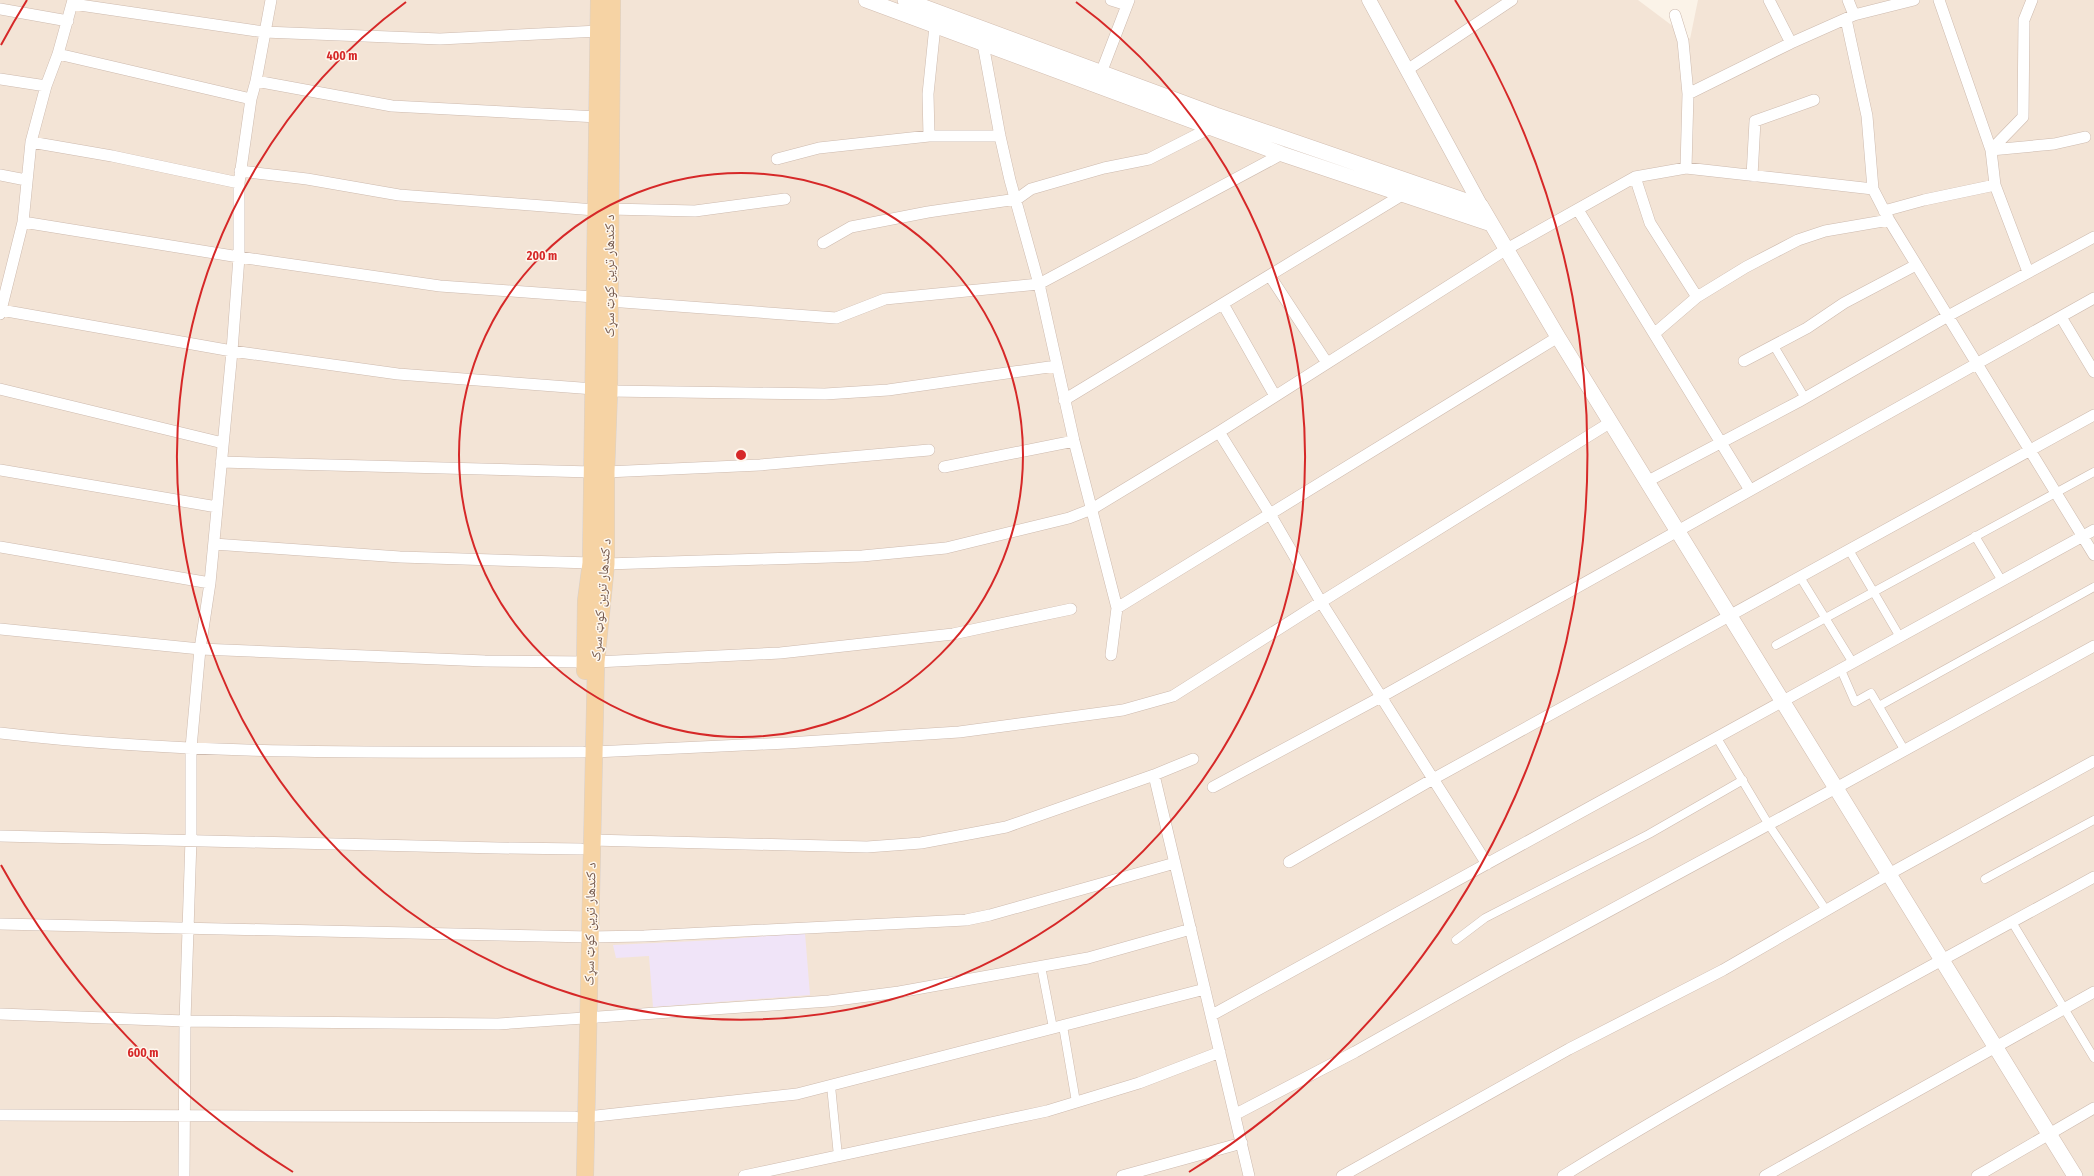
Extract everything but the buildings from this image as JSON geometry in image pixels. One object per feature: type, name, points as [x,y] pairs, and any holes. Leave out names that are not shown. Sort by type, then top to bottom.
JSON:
[{"type":"main road","name":"د کندهار ترين کوټ سړک","points":[[599,0],[599,31],[604,98],[598,117],[603,210]]},
{"type":"main road","name":"د کندهار ترين کوټ سړک","points":[[585,1176],[581,1117],[590,662],[598,564],[602,390],[604,98],[612,0]]},
{"type":"main road","points":[[866,0],[1282,154],[1491,224]]},
{"type":"main road","points":[[911,1],[1100,73],[1480,206],[1558,337],[2075,1176]]},
{"type":"main road","name":"د کندهار ترين کوټ سړک","points":[[574,1176],[581,1117]]},
{"type":"street","points":[[184,1176],[185,1021],[191,839],[191,748],[200,649],[210,583],[232,351],[239,257],[240,170],[251,99],[256,81],[271,0]]},
{"type":"street","points":[[1100,73],[1128,3],[1111,0]]},
{"type":"street","points":[[1370,0],[1480,206]]},
{"type":"street","points":[[1407,70],[1512,0]]},
{"type":"street","points":[[1769,0],[1791,43]]},
{"type":"street","points":[[1848,0],[1867,116],[1873,189],[1916,265],[2094,555]]},
{"type":"street","points":[[1688,94],[1791,43],[1850,17],[1914,0]]},
{"type":"street","points":[[1939,0],[1991,150],[1995,185],[2028,272]]},
{"type":"street","points":[[1991,150],[2023,117],[2024,20],[2032,0]]},
{"type":"street","points":[[599,31],[440,39],[264,32],[73,2],[58,54],[46,86],[31,142],[23,222],[5,276],[1,312],[232,351],[398,374],[602,390],[825,394],[888,390],[1056,366]]},
{"type":"street","points":[[0,9],[68,21]]},
{"type":"street","points":[[1675,15],[1683,41],[1688,94],[1686,168]]},
{"type":"street","points":[[930,136],[928,94],[935,26]]},
{"type":"street","points":[[983,44],[1000,136],[1010,180],[1017,200],[1039,284],[1064,400],[1117,608],[1111,655]]},
{"type":"street","points":[[58,54],[251,99]]},
{"type":"street","points":[[0,79],[46,86]]},
{"type":"street","points":[[256,81],[392,106],[598,117]]},
{"type":"street","points":[[1752,176],[1755,121],[1814,100]]},
{"type":"street","points":[[823,243],[851,228],[928,212],[1017,200],[1031,189],[1104,168],[1149,159],[1210,128]]},
{"type":"street","points":[[777,159],[819,148],[930,136],[1000,136]]},
{"type":"street","points":[[1991,150],[2054,144],[2085,137]]},
{"type":"street","points":[[31,142],[112,156],[239,183]]},
{"type":"street","points":[[23,222],[239,257],[440,286],[836,318],[885,299],[1039,284],[1282,154]]},
{"type":"street","points":[[214,544],[400,557],[598,564],[862,556],[946,548],[1069,518],[1092,509],[1218,432],[1505,250],[1635,177],[1686,168],[1873,189]]},
{"type":"street","points":[[240,170],[307,179],[399,195],[603,210],[695,211],[785,200]]},
{"type":"street","points":[[0,175],[26,180]]},
{"type":"street","points":[[1635,177],[1650,223],[1697,297]]},
{"type":"street","points":[[1655,333],[1697,297],[1746,267],[1798,240],[1825,231],[1887,215],[1924,200],[1995,185]]},
{"type":"street","points":[[1064,400],[1402,195]]},
{"type":"street","points":[[1578,210],[1655,333],[1750,490]]},
{"type":"street","points":[[1648,481],[1805,398],[1948,316],[2094,237]]},
{"type":"street","points":[[1744,361],[1808,328],[1844,303],[1916,265]]},
{"type":"street","points":[[1270,276],[1327,363]]},
{"type":"street","points":[[1213,787],[1381,696],[2094,298]]},
{"type":"street","points":[[1222,304],[1275,396]]},
{"type":"street","points":[[2061,317],[2094,372]]},
{"type":"street","points":[[1117,608],[1558,337]]},
{"type":"street","points":[[1774,346],[1805,398]]},
{"type":"street","points":[[0,389],[223,443]]},
{"type":"street","points":[[1289,862],[1433,779],[2094,414]]},
{"type":"street","points":[[0,733],[43,738],[191,748],[351,752],[589,752],[787,743],[959,732],[1123,710],[1173,696],[1321,602],[1611,422]]},
{"type":"street","points":[[1218,432],[1270,514],[1321,602],[1487,864]]},
{"type":"street","points":[[944,466],[1074,441]]},
{"type":"street","points":[[221,462],[599,472],[760,465],[930,450]]},
{"type":"street","points":[[0,470],[217,507]]},
{"type":"street","points":[[1776,645],[2094,472]]},
{"type":"street","points":[[1212,1015],[2094,530]]},
{"type":"street","points":[[1975,536],[2002,581]]},
{"type":"street","points":[[0,547],[210,583]]},
{"type":"street","points":[[1849,550],[1900,637]]},
{"type":"street","points":[[1800,577],[1853,663]]},
{"type":"street","points":[[1879,706],[2094,587]]},
{"type":"street","points":[[0,629],[200,649],[485,661],[590,662],[780,653],[937,636],[1071,608]]},
{"type":"street","points":[[1236,1114],[1355,1052],[1502,969],[1905,751],[2094,646]]},
{"type":"street","points":[[1841,670],[1856,702],[1871,693],[1905,751]]},
{"type":"street","points":[[1717,738],[1769,825],[1826,910]]},
{"type":"street","points":[[0,836],[191,839],[498,848],[587,844],[867,847],[921,843],[1006,827],[1154,775],[1193,759]]},
{"type":"street","points":[[1342,1176],[1569,1049],[1722,970],[1889,874],[2094,761]]},
{"type":"street","points":[[1154,775],[1236,1114],[1249,1176]]},
{"type":"street","points":[[1456,940],[1492,914],[1649,834],[1743,780]]},
{"type":"street","points":[[1985,879],[2094,820]]},
{"type":"street","points":[[0,924],[584,937],[644,936],[966,920],[990,915],[1175,863]]},
{"type":"street","points":[[1563,1176],[1648,1123],[2094,877]]},
{"type":"street","points":[[2012,922],[2093,1053]]},
{"type":"street","points":[[0,1014],[185,1021],[498,1024],[829,1001],[899,992],[1088,958],[1191,929]]},
{"type":"street","points":[[1041,966],[1058,1027],[1076,1102]]},
{"type":"street","points":[[0,1116],[581,1117],[797,1094],[1205,989]]},
{"type":"street","points":[[1765,1176],[2094,992]]},
{"type":"street","points":[[744,1176],[1047,1111],[1139,1083],[1220,1052]]},
{"type":"street","points":[[831,1086],[838,1156]]},
{"type":"street","points":[[1977,1176],[2094,1108]]},
{"type":"street","points":[[1122,1176],[1242,1143]]},
{"type":"shaded area","points":[[0,0],[1638,0],[1690,39],[1698,0],[2094,0],[2094,1176],[0,1176]]},
{"type":"shaded area","points":[[805,933],[810,995],[653,1007],[649,956],[616,958],[613,945],[716,940]]}]
